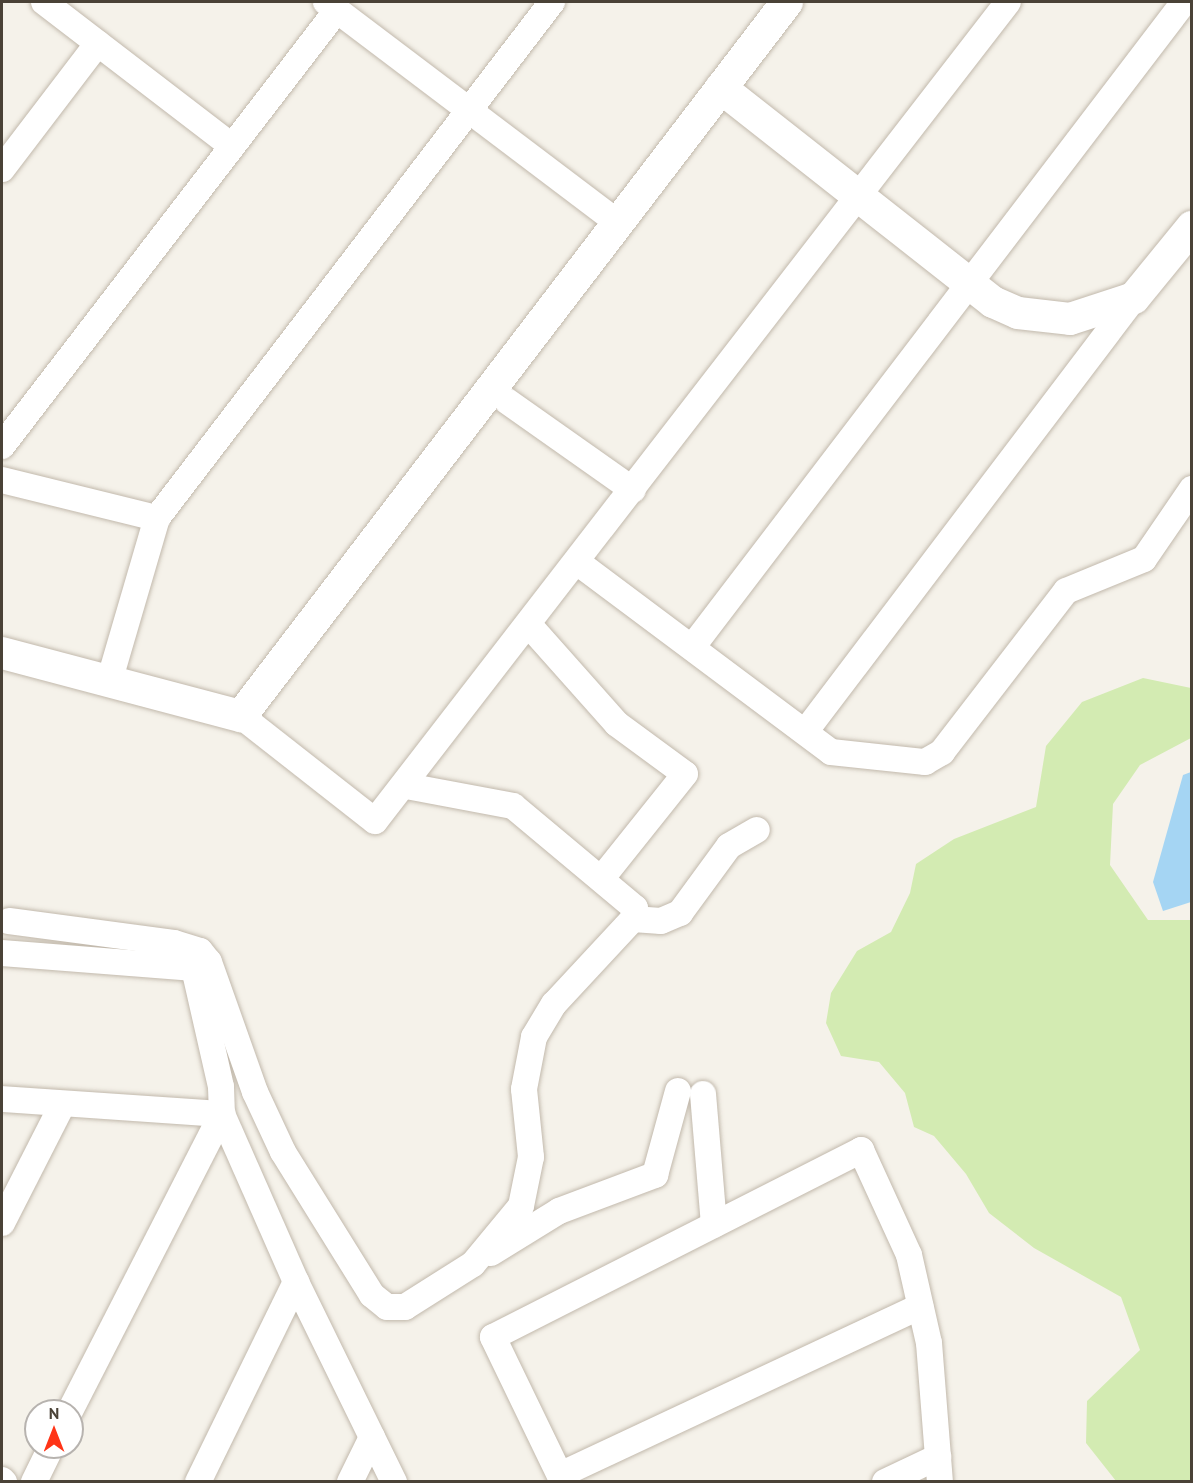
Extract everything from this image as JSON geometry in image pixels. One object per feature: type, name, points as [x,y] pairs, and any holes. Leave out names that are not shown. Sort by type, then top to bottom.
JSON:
[{"type":"street","points":[[44,2],[232,146]]},
{"type":"street","points":[[109,682],[157,518],[471,111],[552,2]]},
{"type":"street","points":[[241,716],[787,2]]},
{"type":"street","points":[[2,653],[241,716],[375,821],[406,786],[1008,2]]},
{"type":"street","points":[[693,646],[1184,2]]},
{"type":"street","points":[[2,446],[232,146],[332,6],[618,224]]},
{"type":"street","points":[[2,169],[98,43]]},
{"type":"street","points":[[721,88],[1002,306],[1049,320],[1090,315],[1134,298]]},
{"type":"street","points":[[805,732],[1134,298],[1191,228]]},
{"type":"street","points":[[507,401],[633,490]]},
{"type":"street","points":[[2,480],[157,518]]},
{"type":"street","points":[[577,562],[693,646],[831,752],[926,762],[942,752],[1066,591],[1144,560],[1191,489]]},
{"type":"street","points":[[529,625],[617,724],[685,774],[602,878]]},
{"type":"street","points":[[406,786],[513,806],[602,878],[635,908],[633,919],[554,1004],[534,1037],[524,1089],[531,1157],[528,1188],[521,1206],[473,1264]]},
{"type":"street","points":[[633,919],[661,921],[680,914],[729,846],[757,830]]},
{"type":"street","points":[[9,921],[174,943],[200,951],[221,1087],[222,1114],[296,1282],[394,1482]]},
{"type":"street","points":[[2,953],[201,965]]},
{"type":"street","points":[[201,965],[283,1152],[372,1295],[387,1307],[405,1307],[559,1211],[656,1175],[691,1093],[714,1225]]},
{"type":"street","points":[[2,1099],[62,1105],[222,1114]]},
{"type":"street","points":[[2,1222],[62,1105]]},
{"type":"street","points":[[76,1399],[222,1114]]},
{"type":"street","points":[[885,1482],[939,1469],[929,1343],[909,1255],[861,1150],[493,1336],[561,1478],[920,1306]]},
{"type":"street","points":[[198,1482],[296,1282]]},
{"type":"street","points":[[350,1482],[372,1437]]},
{"type":"street","points":[[34,1482],[45,1459]]},
{"type":"green space","points":[[1143,678],[1191,688],[1191,738],[1140,765],[1113,804],[1110,865],[1148,920],[1191,920],[1191,1481],[1116,1481],[1086,1443],[1087,1401],[1140,1350],[1121,1297],[1034,1248],[989,1213],[966,1174],[934,1136],[914,1127],[905,1093],[879,1062],[841,1056],[826,1023],[831,993],[857,951],[891,932],[910,893],[916,864],[954,839],[1036,807],[1046,746],[1082,702]]},
{"type":"water","points":[[1191,772],[1191,902],[1163,911],[1153,882],[1183,775]]}]
